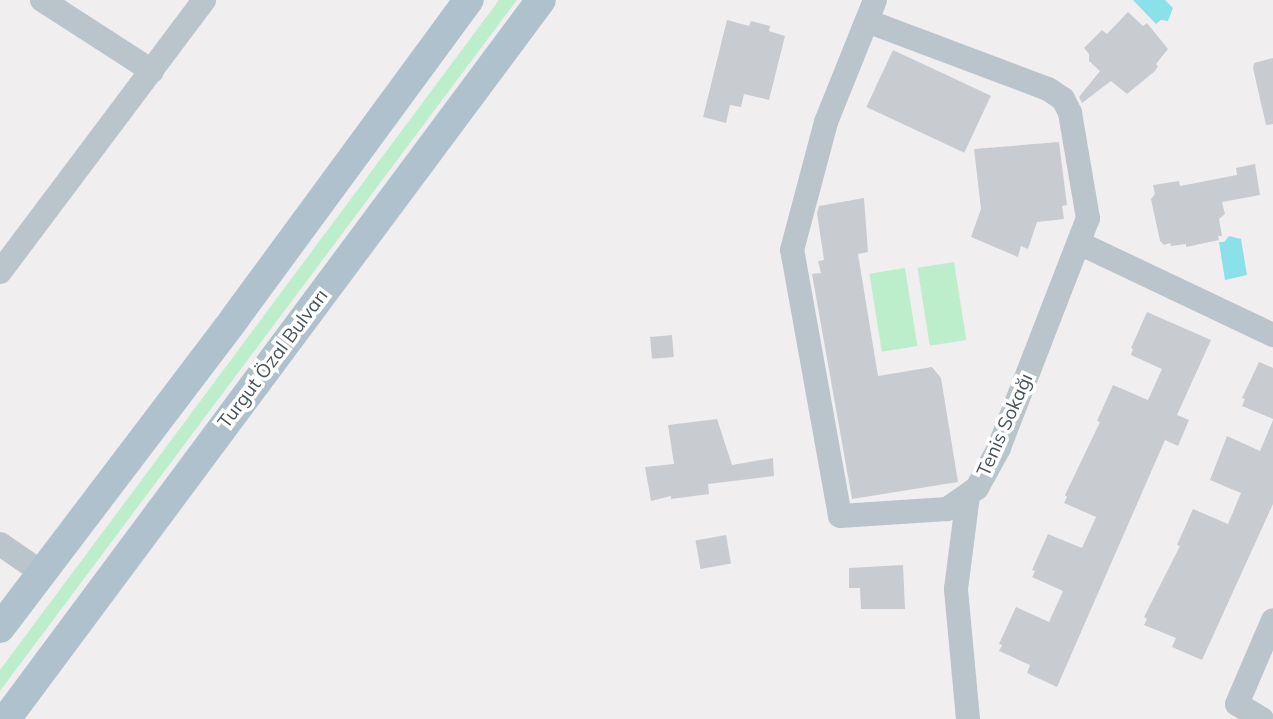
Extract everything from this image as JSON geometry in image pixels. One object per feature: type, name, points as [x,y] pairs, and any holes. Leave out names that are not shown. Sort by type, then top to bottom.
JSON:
[{"type":"main road","points":[[0,628],[235,318],[469,0]]},
{"type":"main road","name":"Turgut Özal Bulvarı","points":[[6,719],[541,0]]},
{"type":"street","points":[[42,0],[152,71]]},
{"type":"street","points":[[0,272],[204,0]]},
{"type":"street","name":"Tenis Sokağı","points":[[871,11],[1048,89],[1063,99],[1070,113],[1088,206],[1088,218],[1079,243],[999,448],[977,488],[947,509],[839,516],[792,250],[825,121],[871,11]]},
{"type":"street","points":[[1079,243],[1273,335]]},
{"type":"street","points":[[968,495],[956,589],[968,719]]},
{"type":"street","points":[[0,544],[41,572]]},
{"type":"street","points":[[1262,719],[1237,704],[1273,620]]},
{"type":"green space","points":[[499,0],[517,0],[0,691],[0,670]]},
{"type":"green space","points":[[954,262],[966,340],[930,346],[917,268]]},
{"type":"green space","points":[[905,268],[917,346],[882,352],[869,274]]},
{"type":"water","points":[[1133,0],[1165,0],[1173,8],[1168,21],[1161,20],[1156,24]]},
{"type":"water","points":[[1229,236],[1241,239],[1247,275],[1225,280],[1219,242],[1224,242]]},
{"type":"building","points":[[1128,12],[1143,26],[1147,23],[1168,49],[1156,64],[1158,66],[1155,71],[1127,94],[1111,81],[1082,103],[1079,97],[1100,71],[1089,61],[1089,54],[1084,48],[1102,30],[1107,34]]},
{"type":"building","points":[[727,20],[749,26],[751,21],[770,26],[769,31],[785,36],[769,100],[744,94],[741,107],[730,105],[726,123],[703,117]]},
{"type":"building","points":[[893,50],[991,96],[964,153],[866,107]]},
{"type":"building","points":[[1273,58],[1273,124],[1266,125],[1253,68],[1254,63]]},
{"type":"building","points":[[1059,142],[1067,205],[1062,206],[1064,219],[1037,222],[1028,249],[1021,246],[1018,257],[971,237],[981,209],[974,149]]},
{"type":"building","points":[[1255,164],[1260,195],[1222,202],[1225,214],[1219,219],[1222,236],[1218,236],[1219,240],[1186,247],[1186,244],[1164,245],[1160,241],[1151,199],[1155,194],[1153,185],[1179,181],[1180,186],[1237,175],[1236,168]]},
{"type":"building","points":[[864,198],[868,252],[858,254],[878,376],[932,367],[941,378],[958,482],[852,499],[812,274],[821,273],[818,261],[824,260],[817,213],[819,206]]},
{"type":"building","points":[[1147,312],[1211,340],[1177,415],[1189,420],[1178,446],[1165,440],[1057,687],[1027,673],[1030,665],[999,651],[1002,645],[999,644],[1016,607],[1049,622],[1063,591],[1032,577],[1035,571],[1032,570],[1048,534],[1082,548],[1096,517],[1064,503],[1067,497],[1065,495],[1100,422],[1097,421],[1113,385],[1148,400],[1162,369],[1131,355],[1131,348]]},
{"type":"building","points":[[672,335],[674,357],[652,359],[650,337]]},
{"type":"building","points":[[1259,362],[1273,368],[1273,419],[1242,406],[1245,399],[1242,398]]},
{"type":"building","points":[[717,419],[732,465],[773,458],[774,476],[708,484],[709,494],[671,499],[671,496],[651,501],[645,467],[674,464],[668,425]]},
{"type":"building","points":[[1273,420],[1273,504],[1202,660],[1172,647],[1176,638],[1144,625],[1147,619],[1144,617],[1180,546],[1177,545],[1193,509],[1228,524],[1241,493],[1210,480],[1227,436],[1260,451]]},
{"type":"building","points":[[726,535],[731,564],[701,569],[695,540]]},
{"type":"building","points":[[903,565],[905,609],[861,609],[860,588],[849,588],[849,568]]}]
